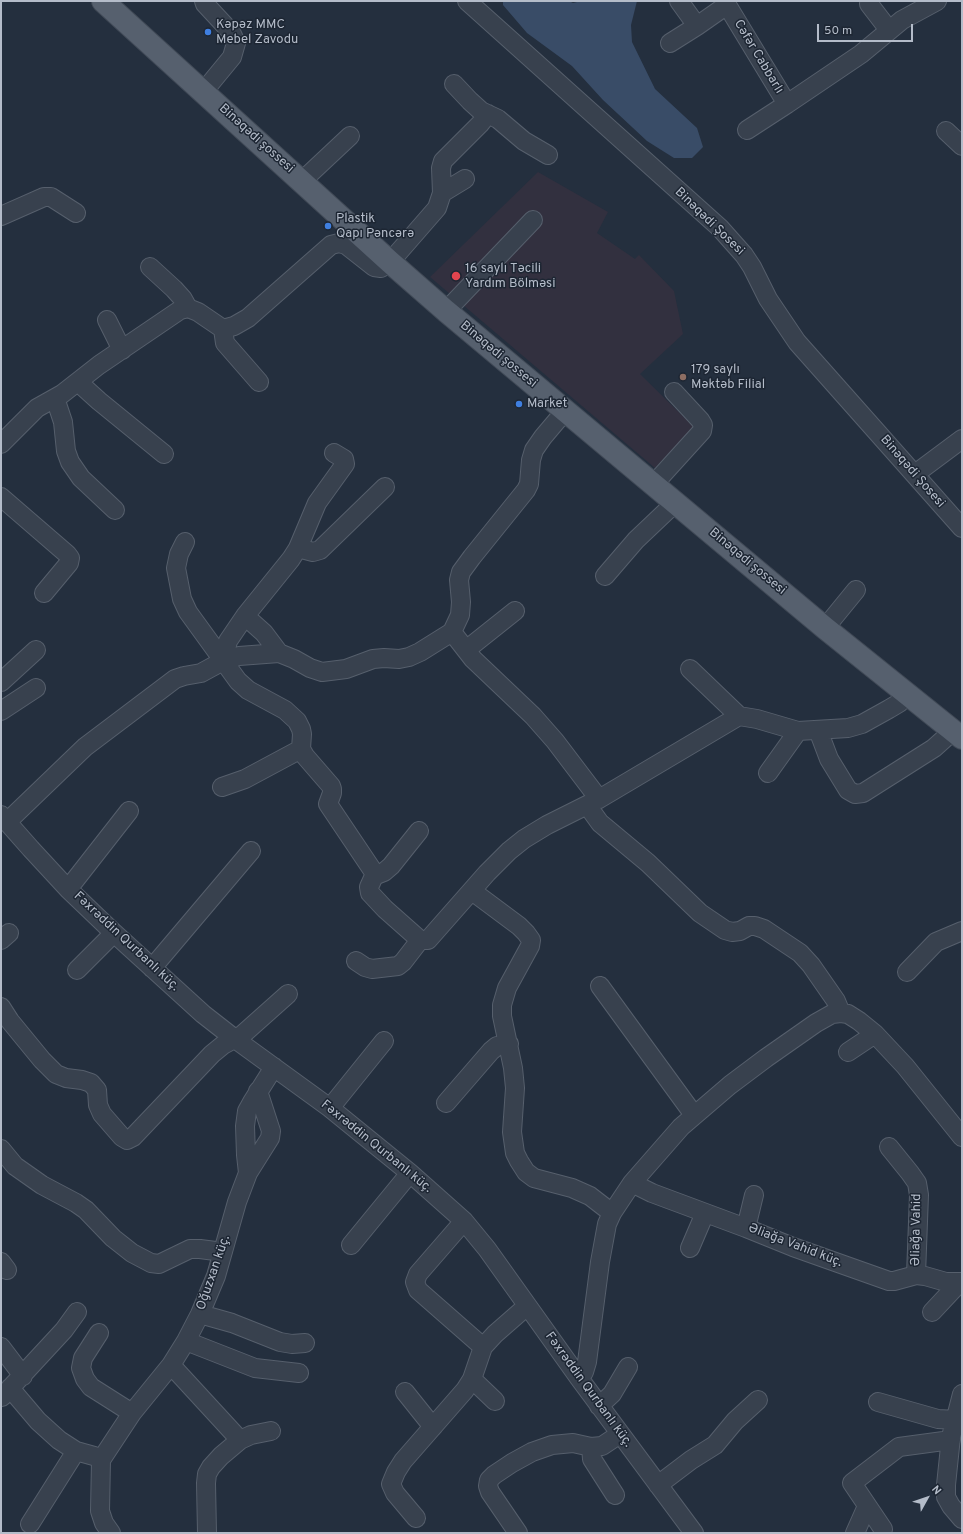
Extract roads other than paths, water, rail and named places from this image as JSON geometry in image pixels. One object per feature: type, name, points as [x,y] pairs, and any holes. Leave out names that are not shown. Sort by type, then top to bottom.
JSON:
[{"type":"main road","name":"Binəqədi şossesi","points":[[103,1],[446,311],[825,628],[957,734]]},
{"type":"street","points":[[204,1],[205,4],[231,32],[236,43],[232,57],[204,91]]},
{"type":"street","name":"Binəqədi Şosesi","points":[[467,1],[720,228],[748,261],[768,299],[797,342],[962,528]]},
{"type":"street","points":[[679,1],[697,26]]},
{"type":"street","name":"Cəfər Cabbarlı","points":[[747,130],[861,54],[902,20],[936,1]]},
{"type":"street","name":"Cəfər Cabbarlı","points":[[670,43],[731,3],[787,104]]},
{"type":"street","points":[[869,4],[889,30]]},
{"type":"street","points":[[454,84],[481,111],[498,120],[524,141],[548,155]]},
{"type":"street","points":[[223,329],[234,326],[248,318],[331,245],[338,243],[346,246],[374,268],[381,268],[390,262],[437,208],[442,193],[441,168],[443,161],[488,114]]},
{"type":"street","points":[[946,131],[962,146]]},
{"type":"street","points":[[302,181],[350,136]]},
{"type":"street","points":[[442,193],[465,179]]},
{"type":"street","points":[[1,216],[44,197],[51,197],[76,212]]},
{"type":"street","points":[[446,311],[533,220]]},
{"type":"street","points":[[150,267],[174,289],[183,299],[188,308]]},
{"type":"street","points":[[1,444],[37,408],[55,398],[99,365],[180,310],[188,308],[198,312],[223,329],[225,343],[259,382]]},
{"type":"street","points":[[107,320],[122,350]]},
{"type":"street","points":[[78,382],[164,454]]},
{"type":"street","points":[[653,484],[702,431],[700,420],[674,392]]},
{"type":"street","points":[[55,398],[63,422],[66,451],[70,462],[81,478],[115,510]]},
{"type":"street","points":[[4,818],[86,747],[175,679],[201,673],[223,661],[239,656],[279,653],[322,672],[346,669],[373,660],[409,657],[420,652],[452,632],[460,615],[462,602],[459,580],[461,572],[526,490],[529,484],[531,460],[534,450],[565,411]]},
{"type":"street","points":[[914,474],[962,439]]},
{"type":"street","points":[[223,661],[228,641],[245,616],[292,559],[317,502],[345,464],[344,459],[334,453]]},
{"type":"street","points":[[298,548],[313,552],[320,550],[385,487]]},
{"type":"street","points":[[1,497],[70,558],[69,563],[44,592]]},
{"type":"street","points":[[605,576],[636,540],[675,502]]},
{"type":"street","points":[[186,542],[179,554],[176,568],[182,599],[192,618],[236,678],[248,690],[285,710],[297,721],[302,734],[301,749],[305,756],[331,786],[332,793],[328,804],[369,864],[374,876]]},
{"type":"street","points":[[825,628],[856,590]]},
{"type":"street","points":[[466,650],[515,611]]},
{"type":"street","points":[[245,616],[264,632],[279,653]]},
{"type":"street","points":[[452,632],[483,669],[533,716],[555,741],[593,802],[600,823],[648,863],[700,912],[725,930],[732,932],[740,931],[749,926],[755,926],[764,929],[800,954],[811,965],[836,1001],[841,1013]]},
{"type":"street","points":[[1,682],[36,650]]},
{"type":"street","points":[[690,668],[739,716],[757,719],[798,731],[848,728],[862,724],[889,710],[899,702],[906,693]]},
{"type":"street","points":[[1,711],[36,688]]},
{"type":"street","points":[[419,831],[391,866],[384,872],[374,876],[369,887],[370,893],[385,909],[420,940],[428,940],[487,873],[509,851],[524,839],[547,825],[593,802],[739,716]]},
{"type":"street","points":[[818,730],[829,760],[848,790],[855,794],[863,793],[934,748],[944,739],[957,734]]},
{"type":"street","points":[[768,773],[798,731]]},
{"type":"street","points":[[222,787],[245,779],[301,749]]},
{"type":"street","points":[[68,889],[130,811]]},
{"type":"street","name":"Fəxrəddin Qurbanlı küç.","points":[[4,818],[68,889],[203,1014],[330,1108],[410,1173],[464,1221],[487,1249],[599,1406],[694,1533]]},
{"type":"street","points":[[152,968],[251,851]]},
{"type":"street","points":[[472,891],[519,926],[531,940],[530,946],[504,994],[502,1005],[502,1016],[509,1044],[515,1088],[512,1132],[515,1153],[526,1172],[534,1178],[572,1188],[590,1196],[612,1213]]},
{"type":"street","points":[[907,972],[936,942],[962,931]]},
{"type":"street","points":[[77,970],[114,933]]},
{"type":"street","points":[[356,961],[365,967],[372,969],[398,966],[403,962],[420,940]]},
{"type":"street","points":[[600,986],[694,1115]]},
{"type":"street","points":[[4,1020],[56,1074],[66,1078],[91,1083],[97,1090],[98,1105],[102,1114],[122,1137],[127,1140],[133,1137],[212,1054],[223,1045],[249,1030],[288,994]]},
{"type":"street","points":[[579,1378],[584,1372],[587,1362],[600,1262],[607,1224],[612,1213],[632,1183],[681,1127],[694,1115],[766,1058],[816,1023],[832,1014],[841,1013],[848,1014],[859,1021],[875,1034],[905,1066],[962,1137]]},
{"type":"street","points":[[848,1052],[875,1034]]},
{"type":"street","points":[[330,1108],[384,1041]]},
{"type":"street","points":[[446,1103],[491,1051],[497,1046],[509,1044]]},
{"type":"street","name":"Oğuzxan küç.","points":[[101,1460],[132,1413],[172,1365],[200,1314],[216,1276],[237,1202],[248,1172],[245,1126],[247,1111],[274,1067]]},
{"type":"street","points":[[248,1172],[270,1138],[271,1131],[258,1091]]},
{"type":"street","name":"Əliağa Vahid","points":[[889,1147],[917,1183],[919,1195],[916,1275]]},
{"type":"street","points":[[2,1151],[15,1166],[42,1185],[86,1210],[113,1238],[132,1253],[151,1263],[160,1264],[190,1249],[223,1252]]},
{"type":"street","points":[[351,1245],[410,1173]]},
{"type":"street","name":"Əliağa Vahid küç.","points":[[632,1183],[652,1193],[793,1247],[889,1281],[916,1275],[946,1282],[961,1282]]},
{"type":"street","points":[[746,1228],[754,1195]]},
{"type":"street","points":[[690,1248],[705,1213]]},
{"type":"street","points":[[464,1221],[418,1274],[415,1282],[418,1290],[483,1347]]},
{"type":"street","points":[[932,1312],[961,1282]]},
{"type":"street","points":[[416,1518],[395,1493],[391,1484],[396,1472],[403,1461],[466,1390],[483,1347],[495,1334],[527,1306]]},
{"type":"street","points":[[77,1312],[64,1330],[23,1376],[5,1393],[59,1440],[76,1451],[94,1456],[101,1460],[100,1511],[104,1523],[111,1533]]},
{"type":"street","points":[[200,1314],[232,1323],[280,1342],[292,1344],[306,1343]]},
{"type":"street","points":[[99,1333],[83,1358],[81,1368],[85,1379],[90,1387],[132,1413]]},
{"type":"street","points":[[186,1341],[255,1368],[299,1373]]},
{"type":"street","points":[[1,1347],[23,1376]]},
{"type":"street","points":[[172,1365],[240,1440]]},
{"type":"street","points":[[599,1406],[612,1394],[628,1367]]},
{"type":"street","points":[[472,1378],[495,1401]]},
{"type":"street","points":[[405,1392],[433,1427]]},
{"type":"street","points":[[962,1394],[959,1419],[950,1440],[946,1485],[946,1497],[951,1506],[962,1519]]},
{"type":"street","points":[[658,1485],[691,1460],[715,1445],[736,1421],[758,1400]]},
{"type":"street","points":[[878,1402],[938,1419],[959,1419]]},
{"type":"street","points":[[206,1533],[207,1474],[211,1467],[221,1456],[240,1440],[251,1435],[271,1431]]},
{"type":"street","points":[[518,1533],[490,1492],[488,1480],[512,1463],[532,1452],[552,1445],[573,1443],[591,1447],[602,1446],[620,1434]]},
{"type":"street","points":[[883,1529],[852,1485],[853,1482],[899,1448],[950,1440]]},
{"type":"street","points":[[591,1447],[592,1459],[615,1495]]},
{"type":"street","points":[[30,1524],[76,1451]]},
{"type":"street","points":[[855,1533],[867,1506]]},
{"type":"water","points":[[503,1],[569,1],[573,3],[581,1],[637,1],[631,25],[632,42],[655,89],[697,128],[703,147],[692,158],[674,158],[647,141],[603,100],[572,66],[527,33],[503,5]]},
{"type":"place","name":"Kəpəz MMC Mebel Zavodu","points":[[208,32]]},
{"type":"place","name":"Plastik Qapı Pəncərə","points":[[328,226]]},
{"type":"place","name":"16 saylı Təcili Yardım Bölməsi","points":[[456,276]]},
{"type":"place","name":"179 saylı Məktəb Filial","points":[[683,377]]},
{"type":"place","name":"Market","points":[[519,404]]}]
